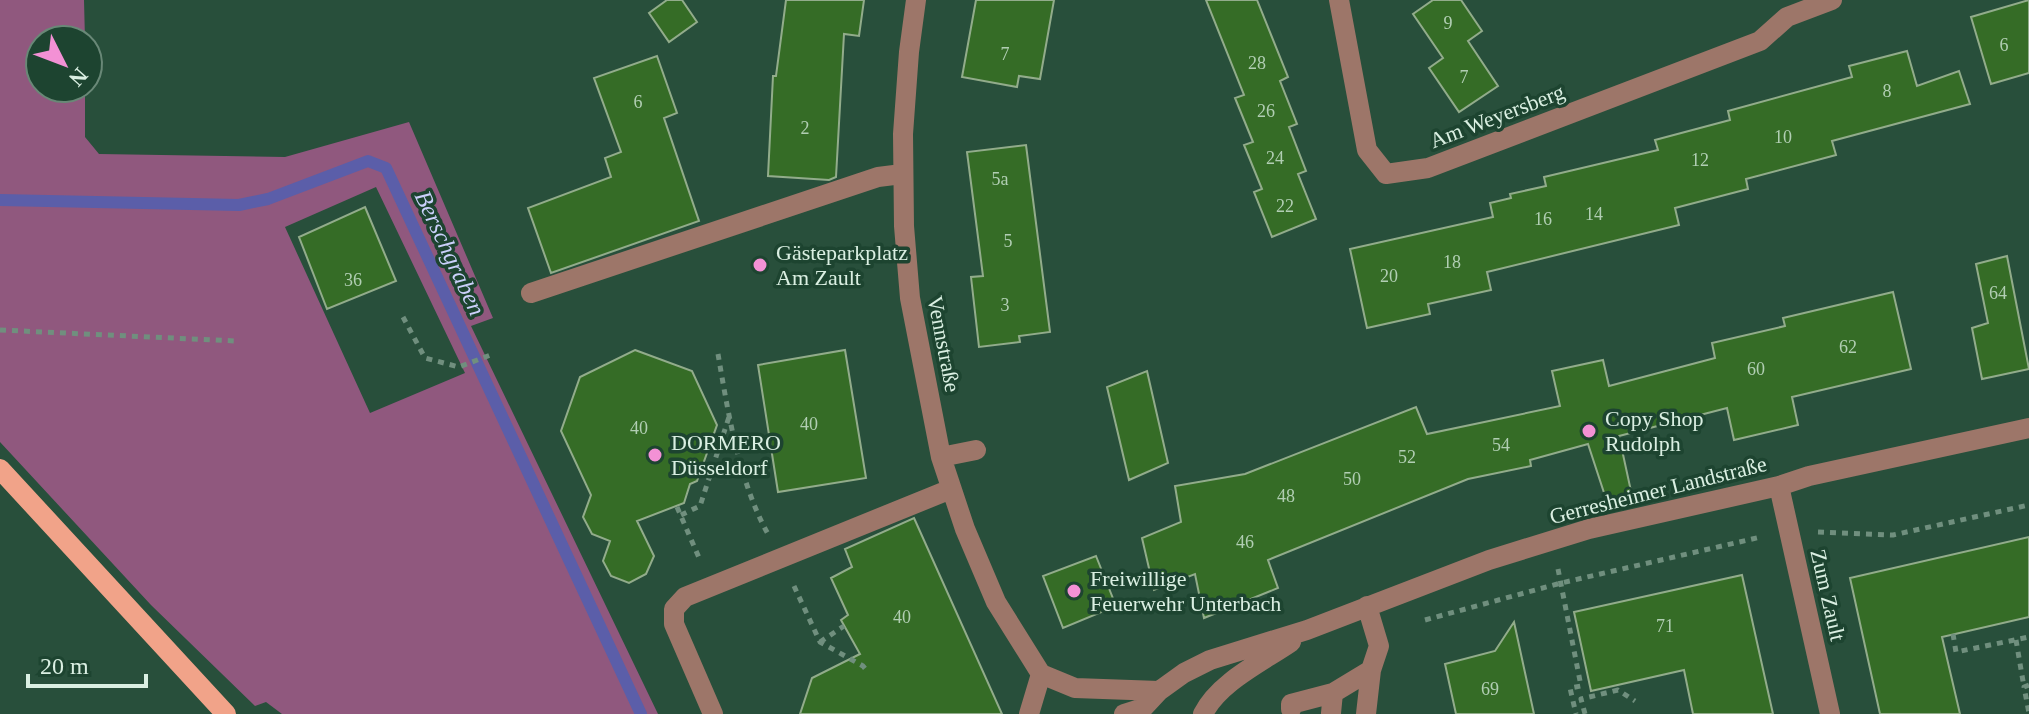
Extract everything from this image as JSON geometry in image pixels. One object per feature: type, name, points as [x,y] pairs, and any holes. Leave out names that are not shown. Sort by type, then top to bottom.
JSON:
[{"type":"main road","points":[[0,469],[226,714]]},
{"type":"street","name":"Vennstraße","points":[[916,0],[909,52],[902,174],[910,298],[941,457],[951,489],[996,602],[1041,674]]},
{"type":"street","name":"Am Weyersberg","points":[[1339,0],[1367,150],[1386,174],[1428,168],[1760,41],[1788,9]]},
{"type":"street","points":[[1788,9],[1832,0]]},
{"type":"street","points":[[531,293],[878,177],[902,174]]},
{"type":"street","name":"Gerresheimer Landstraße","points":[[1136,712],[1184,673],[1210,660],[1307,630],[1489,560],[1589,529],[1779,486],[1809,476],[2029,428]]},
{"type":"street","points":[[941,457],[976,450]]},
{"type":"street","name":"Zum Zault","points":[[1779,486],[1830,714]]},
{"type":"street","points":[[713,714],[674,624],[674,609],[685,597],[951,489]]},
{"type":"street","points":[[1366,714],[1371,670],[1379,646],[1367,606]]},
{"type":"street","name":"Gerresheimer Landstraße","points":[[1203,714],[1225,686],[1307,630]]},
{"type":"street","points":[[1291,709],[1291,704],[1332,703],[1371,670]]},
{"type":"street","points":[[1029,714],[1041,674],[1075,688],[1159,691]]},
{"type":"path","points":[[403,317],[425,358],[459,367],[491,354]]},
{"type":"path","points":[[0,330],[236,341]]},
{"type":"path","points":[[718,354],[729,417],[760,513],[820,642],[863,666],[868,672]]},
{"type":"path","points":[[681,515],[700,506],[729,417]]},
{"type":"path","points":[[1376,637],[1415,623],[1561,583],[1789,531],[1893,535],[2029,505]]},
{"type":"path","points":[[677,507],[712,587]]},
{"type":"path","points":[[1552,541],[1581,686],[1570,688],[1576,714]]},
{"type":"path","points":[[820,642],[844,626]]},
{"type":"path","points":[[1953,634],[1956,652],[2029,637]]},
{"type":"path","points":[[2016,640],[2029,713]]},
{"type":"path","points":[[1585,714],[1581,699],[1618,690],[1635,701]]},
{"type":"shaded area","points":[[0,0],[84,0],[85,24],[24,24],[24,104],[85,104],[85,137],[99,154],[285,157],[409,122],[493,318],[471,326],[658,714],[282,714],[266,702],[255,706],[151,605],[0,442]],"holes":[[[376,187],[465,373],[370,413],[285,227]]]},
{"type":"building","points":[[667,0],[682,0],[697,22],[669,42],[649,13]]},
{"type":"building","points":[[786,0],[864,0],[859,36],[844,34],[836,177],[829,180],[768,176],[773,76],[776,76]]},
{"type":"building","points":[[976,0],[1054,0],[1040,79],[1019,76],[1017,87],[962,77]]},
{"type":"building","points":[[1206,0],[1257,0],[1288,77],[1280,81],[1297,124],[1289,127],[1306,171],[1298,174],[1316,219],[1272,237],[1254,192],[1262,189],[1244,145],[1253,142],[1235,98],[1244,95]]},
{"type":"building","points":[[1433,0],[1461,0],[1482,31],[1468,41],[1498,86],[1459,112],[1429,68],[1443,58],[1413,14]]},
{"type":"building","points":[[2029,0],[2029,73],[1991,84],[1971,17]]},
{"type":"building","points":[[1907,51],[1917,86],[1959,71],[1970,104],[1832,141],[1836,155],[1746,179],[1748,189],[1675,208],[1679,225],[1487,272],[1491,290],[1428,304],[1430,314],[1367,328],[1350,249],[1493,217],[1490,203],[1511,198],[1510,194],[1546,186],[1544,177],[1658,150],[1655,140],[1730,120],[1728,111],[1852,77],[1849,66]]},
{"type":"building","points":[[657,56],[677,113],[664,118],[699,221],[551,273],[528,208],[611,177],[605,158],[621,152],[594,78]]},
{"type":"building","points":[[1026,145],[1050,332],[1019,336],[1020,342],[979,347],[971,277],[983,276],[967,152]]},
{"type":"building","points":[[365,207],[396,281],[327,309],[299,237]]},
{"type":"building","points":[[2007,256],[2029,369],[1982,379],[1972,328],[1988,323],[1976,264]]},
{"type":"building","points":[[1893,292],[1911,369],[1792,397],[1798,425],[1734,440],[1727,408],[1619,436],[1634,505],[1610,511],[1588,444],[1530,460],[1531,466],[1468,479],[1268,560],[1278,588],[1204,618],[1195,574],[1154,590],[1142,538],[1181,522],[1175,486],[1245,474],[1416,407],[1427,434],[1560,406],[1552,371],[1603,360],[1609,386],[1715,358],[1712,343],[1785,326],[1783,318]]},
{"type":"building","points":[[635,350],[692,371],[717,425],[697,481],[690,484],[684,503],[637,521],[654,556],[646,574],[629,583],[611,576],[603,561],[610,541],[592,534],[583,517],[591,495],[561,431],[580,377]]},
{"type":"building","points":[[845,350],[866,478],[778,492],[758,365]]},
{"type":"building","points":[[1147,371],[1168,463],[1129,480],[1107,387]]},
{"type":"building","points":[[914,518],[1002,714],[800,714],[812,678],[860,654],[841,620],[848,615],[831,578],[852,567],[845,549]]},
{"type":"building","points":[[2029,537],[2029,617],[1942,637],[1960,714],[1880,714],[1850,578]]},
{"type":"building","points":[[1096,556],[1116,606],[1063,628],[1043,576]]},
{"type":"building","points":[[1742,575],[1773,714],[1693,714],[1684,670],[1591,691],[1574,612]]},
{"type":"building","points":[[1514,622],[1534,714],[1456,714],[1445,664],[1495,651]]},
{"type":"waterway","name":"Berschgraben","points":[[0,200],[239,205],[268,199],[368,161],[386,168],[641,714]]},
{"type":"place","name":"Gästeparkplatz Am Zault","points":[[760,265]]},
{"type":"place","name":"Copy Shop Rudolph","points":[[1589,431]]},
{"type":"place","name":"DORMERO Düsseldorf","points":[[655,455]]},
{"type":"place","name":"Freiwillige Feuerwehr Unterbach","points":[[1074,591]]}]
